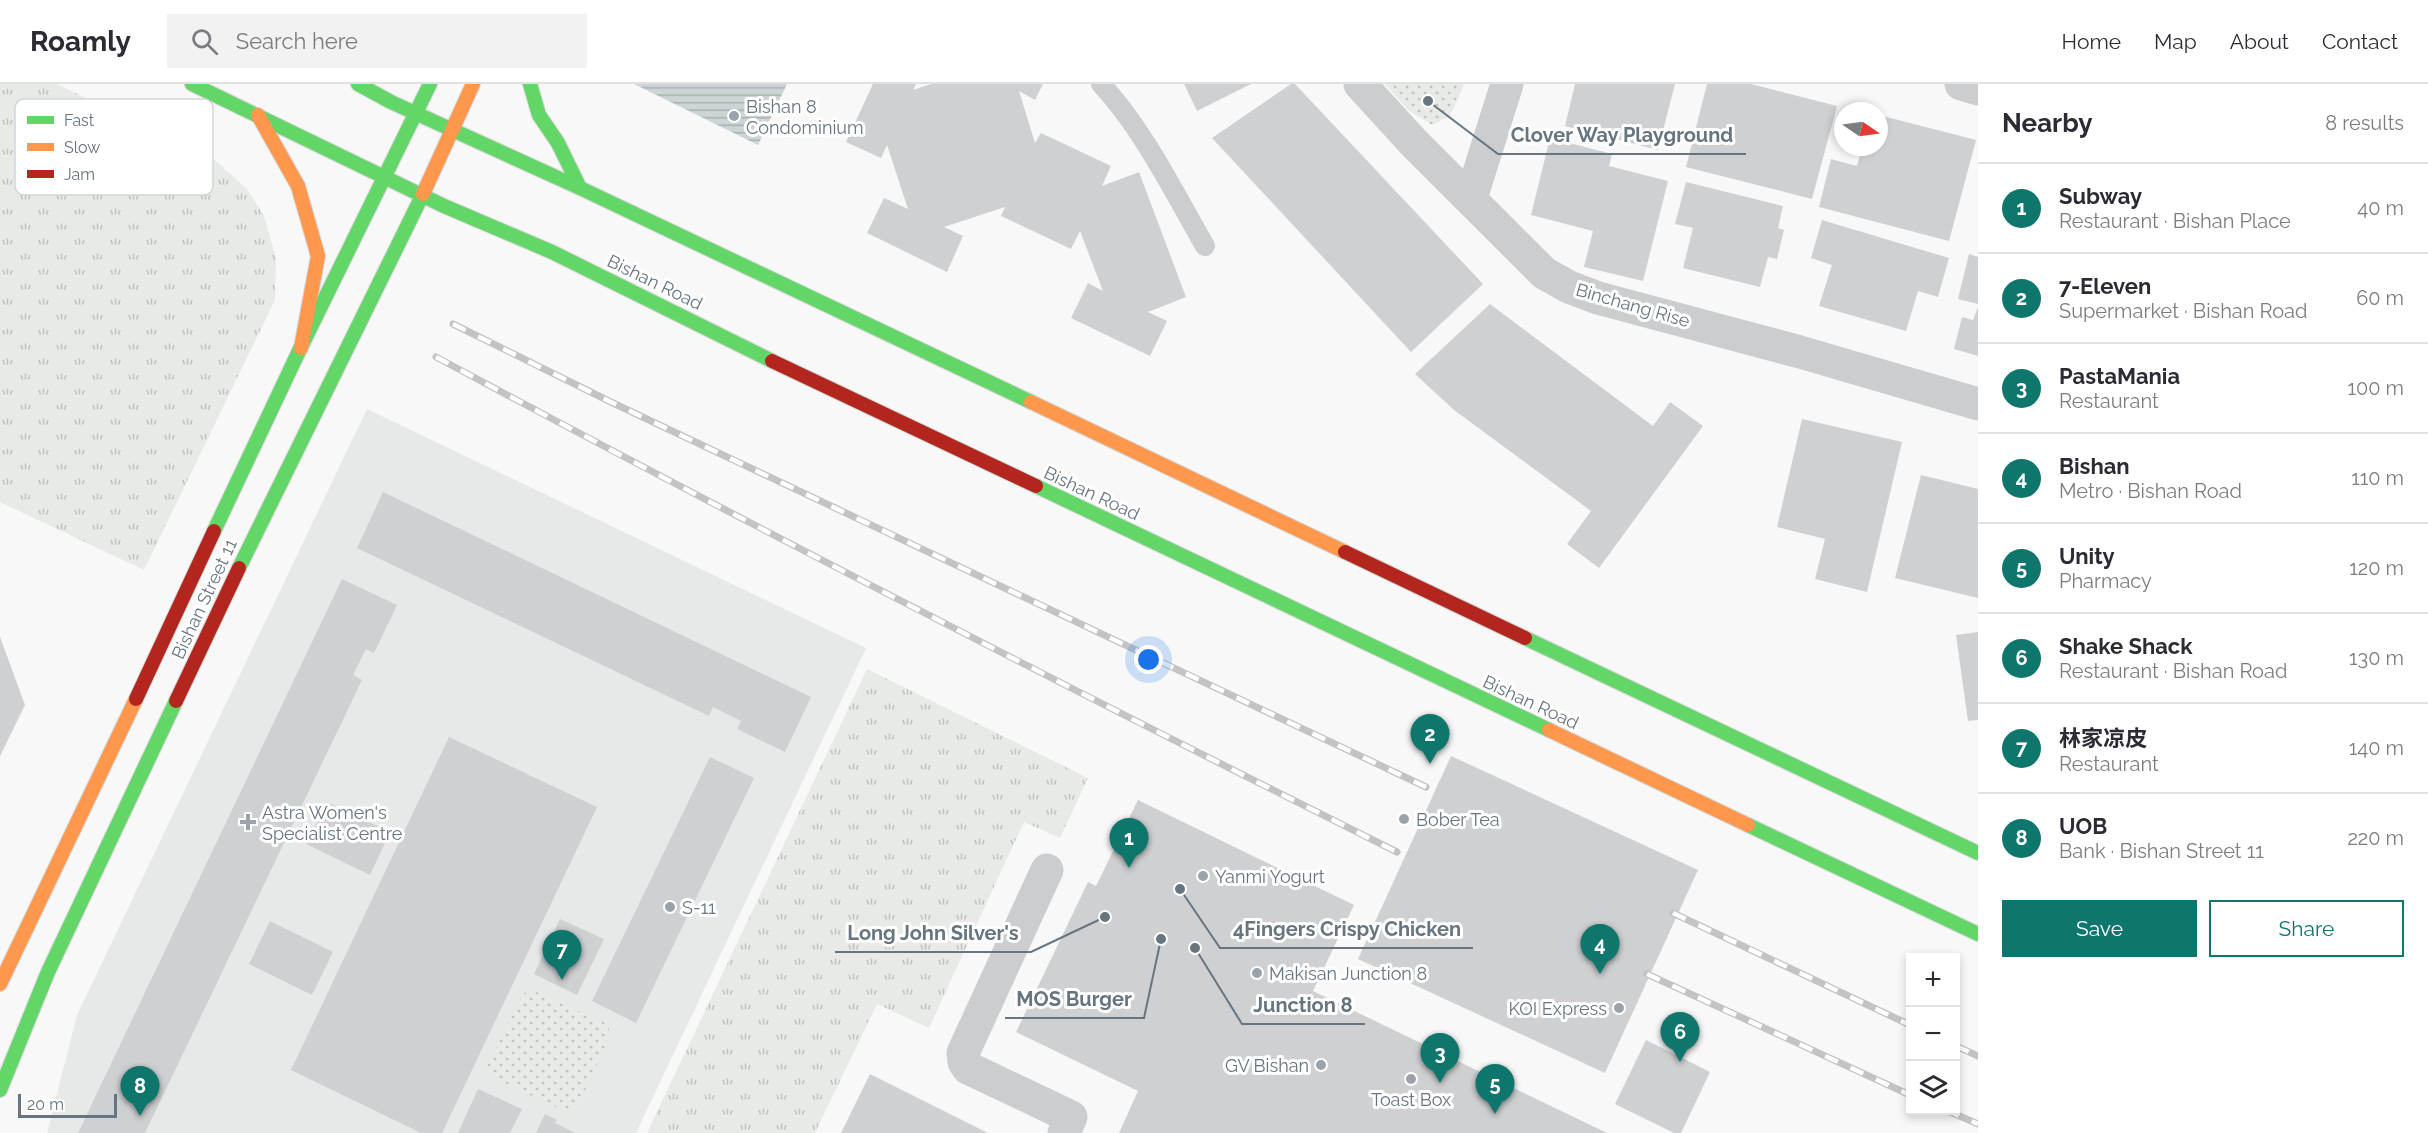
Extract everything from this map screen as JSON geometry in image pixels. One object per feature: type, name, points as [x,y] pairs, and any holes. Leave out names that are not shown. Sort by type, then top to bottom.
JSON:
[{"type":"main road","name":"Bishan Road","points":[[192,84],[422,196],[552,252],[791,370],[1978,934]]},
{"type":"main road","points":[[358,84],[417,114],[580,188],[1978,853]]},
{"type":"main road","name":"Bishan Street 11","points":[[0,984],[301,348],[387,178],[430,84]]},
{"type":"main road","name":"Bishan Street 11","points":[[0,1090],[48,972],[204,640],[422,196],[473,84]]},
{"type":"main road","points":[[530,84],[540,115],[558,143],[580,188]]},
{"type":"main road","points":[[258,115],[298,186],[318,256],[301,348]]},
{"type":"street","name":"Binchang Rise","points":[[1360,84],[1544,273],[1569,287],[1598,298],[1800,352],[1978,404]]},
{"type":"street","points":[[1471,198],[1507,84]]},
{"type":"street","points":[[1961,84],[1978,89]]},
{"type":"street","points":[[1047,870],[963,1053],[964,1062],[968,1068],[1071,1117],[1064,1133]]},
{"type":"lane","points":[[1101,84],[1115,99],[1153,157],[1205,246]]},
{"type":"shaded area","name":"Bishan 8 Condominium","points":[[634,84],[787,84],[758,145]]},
{"type":"shaded area","points":[[367,409],[866,648],[636,1133],[47,1133],[77,1015]]},
{"type":"green space","points":[[0,84],[57,84],[88,99],[15,99],[15,195],[213,195],[213,160],[247,189],[264,216],[276,258],[275,300],[144,570],[0,502]]},
{"type":"green space","points":[[1385,84],[1464,84],[1450,116],[1432,125],[1408,110]]},
{"type":"green space","points":[[867,669],[1088,778],[1060,838],[1024,822],[929,1028],[877,1004],[815,1133],[647,1133]]},
{"type":"green space","points":[[536,992],[607,1024],[611,1034],[576,1109],[564,1111],[494,1078],[486,1068],[523,993]]},
{"type":"building","points":[[873,84],[916,84],[913,90],[931,84],[1043,84],[1035,100],[1019,91],[1035,143],[1041,133],[1111,166],[1102,186],[1139,172],[1186,297],[1148,312],[1167,321],[1150,356],[1071,318],[1088,283],[1103,291],[1080,231],[1071,249],[1001,216],[1005,207],[944,227],[963,236],[947,272],[867,233],[884,198],[908,209],[887,145],[881,158],[846,142]]},
{"type":"building","points":[[1184,84],[1251,84],[1197,111]]},
{"type":"building","points":[[1291,84],[1295,84],[1483,284],[1411,352],[1212,138]]},
{"type":"building","points":[[1575,84],[1675,84],[1658,150],[1565,126]]},
{"type":"building","points":[[1707,84],[1751,84],[1834,105],[1834,117],[1812,199],[1686,167]]},
{"type":"building","points":[[1888,117],[1976,140],[1949,241],[1819,207],[1831,159],[1857,166],[1860,156],[1888,156]]},
{"type":"building","points":[[1550,138],[1612,154],[1609,166],[1668,181],[1643,281],[1584,267],[1593,231],[1531,215]]},
{"type":"building","points":[[1686,182],[1783,206],[1778,228],[1784,230],[1777,259],[1768,257],[1760,287],[1683,268],[1693,228],[1675,224]]},
{"type":"building","points":[[1822,220],[1949,258],[1938,297],[1918,291],[1906,331],[1819,306],[1832,265],[1811,258]]},
{"type":"building","points":[[1969,254],[1978,257],[1978,304],[1958,299]]},
{"type":"building","points":[[1490,304],[1653,426],[1670,402],[1703,426],[1599,568],[1567,544],[1591,511],[1454,410],[1415,374]]},
{"type":"building","points":[[1978,307],[1978,356],[1954,349],[1962,317],[1973,320]]},
{"type":"building","points":[[1802,419],[1902,442],[1867,592],[1815,579],[1825,539],[1777,527]]},
{"type":"building","points":[[1921,475],[1978,489],[1978,598],[1895,578]]},
{"type":"building","points":[[383,492],[811,697],[785,752],[737,729],[741,721],[713,707],[709,716],[357,548]]},
{"type":"building","points":[[342,579],[397,605],[374,653],[366,649],[353,675],[362,680],[145,1133],[78,1133]]},
{"type":"building","points":[[1978,632],[1978,720],[1968,721],[1956,635]]},
{"type":"building","points":[[0,637],[25,705],[0,756]]},
{"type":"building","points":[[449,737],[597,807],[442,1133],[421,1133],[291,1070]]},
{"type":"building","points":[[1451,756],[1698,870],[1605,1073],[1358,959]]},
{"type":"building","points":[[710,757],[754,778],[636,1023],[592,1001]]},
{"type":"building","points":[[1138,800],[1354,905],[1313,991],[1607,1133],[1119,1133],[1138,1091],[1016,1032],[1088,882],[1096,886]]},
{"type":"building","points":[[327,802],[390,832],[370,875],[306,844]]},
{"type":"building","points":[[560,919],[604,939],[577,995],[534,974]]},
{"type":"building","points":[[270,921],[333,952],[312,995],[249,964]]},
{"type":"building","points":[[1646,1040],[1710,1072],[1681,1133],[1674,1133],[1615,1104]]},
{"type":"building","points":[[870,1074],[988,1133],[841,1133]]},
{"type":"building","points":[[478,1089],[522,1109],[510,1133],[458,1133]]},
{"type":"building","points":[[545,1114],[557,1120],[555,1123],[575,1133],[536,1133]]},
{"type":"railway","points":[[453,324],[615,404],[1426,787]]},
{"type":"railway","points":[[436,357],[915,608],[1397,852]]},
{"type":"railway","points":[[1673,913],[1906,1023]]},
{"type":"railway","points":[[1647,974],[1906,1093]]},
{"type":"railway","points":[[1960,1048],[1978,1056]]},
{"type":"railway","points":[[1957,1115],[1978,1124]]},
{"type":"traffic: fast","points":[[192,84],[444,206],[552,252],[772,361]]},
{"type":"traffic: fast","points":[[358,84],[391,102],[580,188],[1031,402]]},
{"type":"traffic: fast","points":[[214,531],[430,84]]},
{"type":"traffic: fast","points":[[530,84],[539,115],[558,143],[580,188]]},
{"type":"traffic: fast","points":[[239,568],[423,194]]},
{"type":"traffic: fast","points":[[1036,486],[1549,730]]},
{"type":"traffic: fast","points":[[1525,638],[1978,853]]},
{"type":"traffic: fast","points":[[0,1090],[48,972],[176,701]]},
{"type":"traffic: fast","points":[[1748,825],[1978,934]]},
{"type":"traffic: slow","points":[[423,194],[473,84]]},
{"type":"traffic: slow","points":[[258,115],[298,186],[318,256],[301,348]]},
{"type":"traffic: slow","points":[[1031,402],[1345,552]]},
{"type":"traffic: slow","points":[[0,984],[136,699]]},
{"type":"traffic: slow","points":[[1549,730],[1748,825]]},
{"type":"traffic: jam","points":[[772,361],[1036,486]]},
{"type":"traffic: jam","points":[[136,699],[214,531]]},
{"type":"traffic: jam","points":[[1345,552],[1525,638]]},
{"type":"traffic: jam","points":[[176,701],[239,568]]},
{"type":"place","name":"Clover Way Playground","points":[[1428,101]]},
{"type":"place","name":"Bishan 8 Condominium","points":[[734,116]]},
{"type":"place","name":"7-Eleven","points":[[1430,764]]},
{"type":"place","name":"Bober Tea","points":[[1404,819]]},
{"type":"place","name":"Astra Women's Specialist Centre","points":[[248,822]]},
{"type":"place","name":"Subway","points":[[1129,868]]},
{"type":"place","name":"Yanmi Yogurt","points":[[1203,876]]},
{"type":"place","name":"4Fingers Crispy Chicken","points":[[1180,889]]},
{"type":"place","name":"S-11","points":[[670,907]]},
{"type":"place","name":"Long John Silver's","points":[[1105,917]]},
{"type":"place","name":"MOS Burger","points":[[1161,939]]},
{"type":"place","name":"Junction 8","points":[[1195,948]]},
{"type":"place","name":"Makisan Junction 8","points":[[1257,973]]},
{"type":"place","name":"Bishan","points":[[1600,974]]},
{"type":"place","name":"林家凉皮","points":[[562,980]]},
{"type":"place","name":"KOI Express","points":[[1619,1008]]},
{"type":"place","name":"Shake Shack","points":[[1680,1062]]},
{"type":"place","name":"GV Bishan","points":[[1321,1065]]},
{"type":"place","name":"Toast Box","points":[[1411,1079]]},
{"type":"place","name":"PastaMania","points":[[1440,1083]]},
{"type":"place","name":"Unity","points":[[1495,1114]]},
{"type":"place","name":"UOB","points":[[140,1116]]}]
